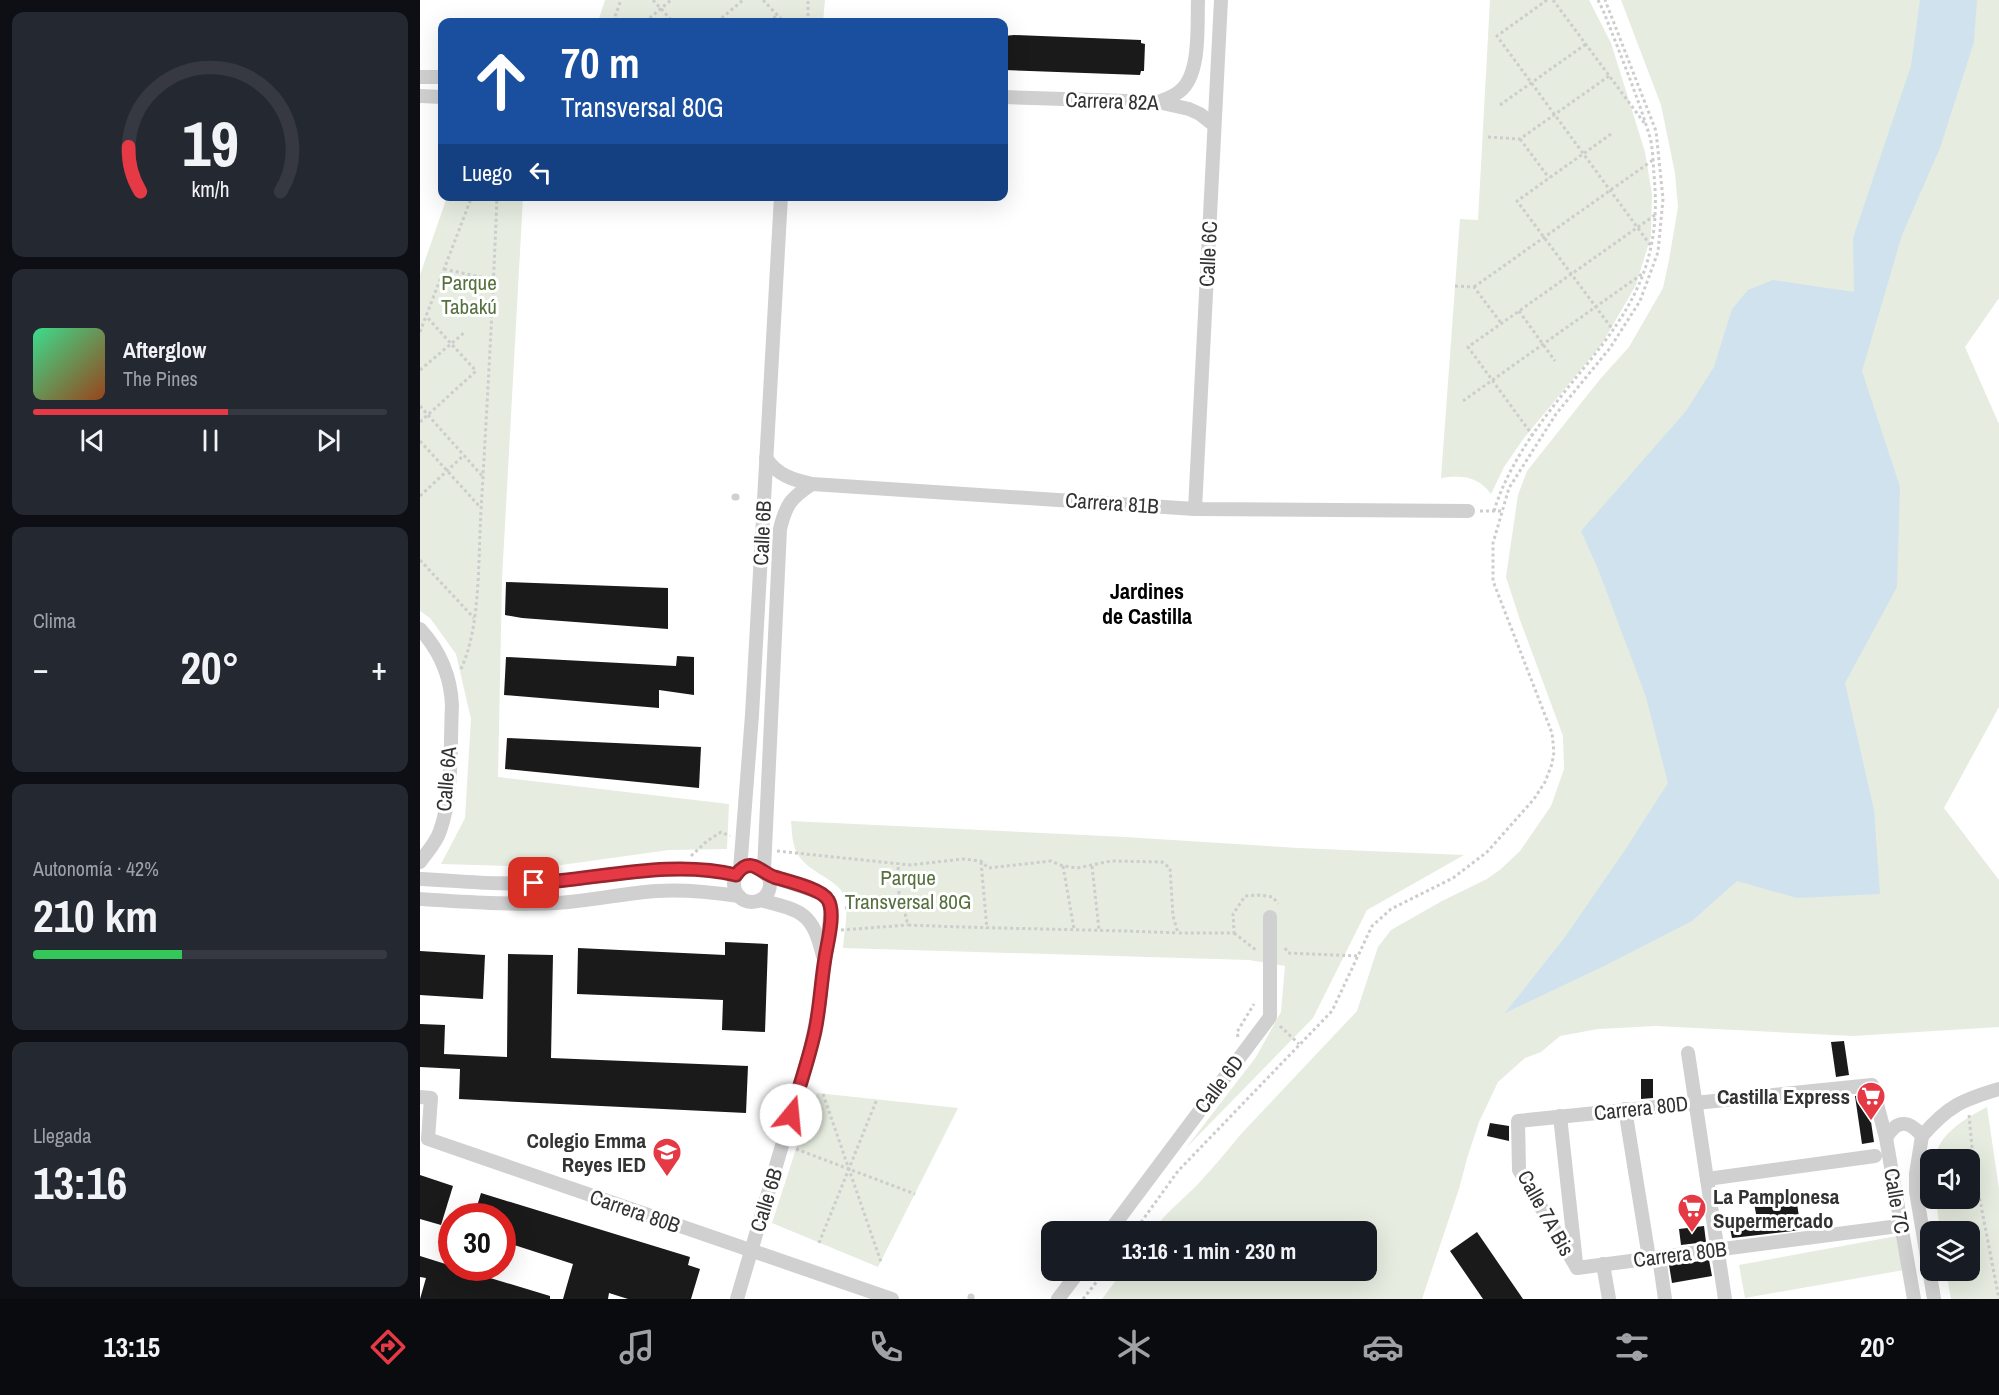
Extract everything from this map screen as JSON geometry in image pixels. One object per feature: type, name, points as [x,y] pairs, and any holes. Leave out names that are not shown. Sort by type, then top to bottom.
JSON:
[{"type":"street","points":[[1158,102],[1180,91],[1187,83],[1196,54],[1198,0]]},
{"type":"street","name":"Calle 6C","points":[[1196,509],[1221,0]]},
{"type":"street","points":[[420,77],[438,77]]},
{"type":"street","points":[[420,96],[438,97]]},
{"type":"street","name":"Carrera 82A","points":[[1008,97],[1158,102],[1189,109],[1214,125]]},
{"type":"street","name":"Calle 6B","points":[[738,873],[742,848],[781,201]]},
{"type":"street","name":"Carrera 81B","points":[[766,458],[772,467],[788,478],[812,484],[1196,509],[1468,511]]},
{"type":"street","name":"Calle 6B","points":[[766,872],[765,850],[780,528],[787,505],[794,496],[812,484]]},
{"type":"street","points":[[420,630],[432,642],[442,661],[451,689]]},
{"type":"street","name":"Calle 6A","points":[[420,862],[440,831],[445,812],[451,689]]},
{"type":"street","points":[[420,879],[534,883],[676,869],[738,873],[752,866],[821,893],[828,900],[831,910]]},
{"type":"street","points":[[738,873],[735,890],[739,896],[753,902],[760,900],[768,892],[770,886],[766,872]]},
{"type":"street","points":[[420,899],[534,903],[682,890],[739,896]]},
{"type":"street","points":[[760,900],[787,907],[810,920],[824,961]]},
{"type":"street","name":"Calle 6B","points":[[737,1299],[810,1050],[819,1007],[831,910]]},
{"type":"street","points":[[1270,1017],[1276,913]]},
{"type":"street","name":"Calle 6D","points":[[1117,1221],[1270,1017]]},
{"type":"street","points":[[1688,1053],[1725,1299]]},
{"type":"street","name":"Carrera 80D","points":[[1518,1121],[1872,1085]]},
{"type":"street","name":"Calle 7C","points":[[1872,1085],[1886,1138],[1914,1299]]},
{"type":"street","points":[[1922,1136],[1950,1107],[1967,1098],[1999,1089]]},
{"type":"street","name":"Carrera 80B","points":[[420,1097],[431,1098],[428,1139],[892,1299]]},
{"type":"street","points":[[1625,1109],[1654,1258],[1665,1299]]},
{"type":"street","points":[[1560,1116],[1577,1268]]},
{"type":"street","name":"Calle 7A Bis","points":[[1518,1121],[1519,1170],[1577,1268]]},
{"type":"street","name":"Calle 7C","points":[[1886,1138],[1897,1125],[1908,1123],[1915,1127],[1922,1136],[1916,1174],[1916,1191],[1934,1299]]},
{"type":"street","points":[[1707,1179],[1875,1156]]},
{"type":"street","name":"Carrera 80B","points":[[1577,1268],[1891,1227]]},
{"type":"street","points":[[1603,1264],[1609,1299]]},
{"type":"street","points":[[1058,1299],[1072,1281]]},
{"type":"path","points":[[614,18],[621,0]]},
{"type":"path","points":[[653,0],[669,18]]},
{"type":"path","points":[[650,18],[671,0]]},
{"type":"path","points":[[722,18],[743,0]]},
{"type":"path","points":[[763,0],[780,18]]},
{"type":"path","points":[[808,0],[808,18]]},
{"type":"path","points":[[1547,0],[1497,36],[1652,247]]},
{"type":"path","points":[[1553,0],[1647,128]]},
{"type":"path","points":[[1494,511],[1502,486],[1550,410],[1613,330],[1634,298],[1652,247],[1656,199],[1650,136],[1598,0]]},
{"type":"path","points":[[1142,1221],[1178,1171],[1332,1011],[1372,926],[1391,909],[1453,878],[1488,852],[1545,782],[1552,764],[1554,752],[1552,733],[1493,581],[1493,543],[1509,488],[1556,414],[1610,348],[1640,301],[1658,252],[1663,199],[1656,130],[1605,0]]},
{"type":"path","points":[[774,18],[777,15]]},
{"type":"path","points":[[1500,105],[1586,44]]},
{"type":"path","points":[[1488,137],[1520,139],[1609,76]]},
{"type":"path","points":[[1611,134],[1517,201],[1613,330]]},
{"type":"path","points":[[1520,139],[1549,178]]},
{"type":"path","points":[[1455,286],[1474,287],[1653,160]]},
{"type":"path","points":[[420,332],[470,201]]},
{"type":"path","points":[[451,689],[463,663],[474,618],[484,478],[497,201]]},
{"type":"path","points":[[1533,436],[1468,347],[1655,215]]},
{"type":"path","points":[[444,269],[494,280]]},
{"type":"path","points":[[1463,401],[1644,273]]},
{"type":"path","points":[[1474,287],[1501,324]]},
{"type":"path","points":[[1519,311],[1556,361]]},
{"type":"path","points":[[420,422],[476,371],[426,316]]},
{"type":"path","points":[[420,370],[465,332]]},
{"type":"path","points":[[420,406],[484,478]]},
{"type":"path","points":[[420,441],[481,508]]},
{"type":"path","points":[[420,496],[464,455]]},
{"type":"path","points":[[1468,511],[1502,511]]},
{"type":"path","points":[[420,560],[474,618]]},
{"type":"path","points":[[676,869],[707,841],[721,832],[732,837],[742,848]]},
{"type":"path","points":[[765,850],[910,865],[963,859],[981,861],[988,868],[1051,861],[1077,868],[1111,861],[1162,862],[1170,868],[1173,916],[1178,933]]},
{"type":"path","points":[[981,861],[987,929]]},
{"type":"path","points":[[898,863],[899,894],[908,925]]},
{"type":"path","points":[[1063,866],[1074,929]]},
{"type":"path","points":[[1092,866],[1099,930]]},
{"type":"path","points":[[1234,933],[1233,914],[1245,896],[1273,897],[1276,913]]},
{"type":"path","points":[[831,910],[871,903],[902,902]]},
{"type":"path","points":[[830,931],[908,925],[987,929],[1234,933],[1258,952]]},
{"type":"path","points":[[1283,943],[1288,953],[1358,956]]},
{"type":"path","points":[[1242,1053],[1236,1032],[1254,1007],[1255,999]]},
{"type":"path","points":[[1270,1017],[1300,1044]]},
{"type":"path","points":[[823,1094],[881,1262]]},
{"type":"path","points":[[1967,1098],[1974,1169],[1999,1299]]},
{"type":"path","points":[[819,1243],[877,1099]]},
{"type":"path","points":[[796,1149],[915,1194]]},
{"type":"path","points":[[1083,1299],[1097,1281]]},
{"type":"green space","points":[[605,0],[825,0],[823,18],[599,18]]},
{"type":"green space","points":[[1490,0],[1589,0],[1611,43],[1645,152],[1652,194],[1651,236],[1636,285],[1602,344],[1524,438],[1504,467],[1491,494],[1481,483],[1469,478],[1441,478],[1460,219],[1478,220]]},
{"type":"green space","points":[[1621,0],[1999,0],[1999,298],[1965,347],[1999,424],[1999,707],[1944,808],[1999,880],[1999,1027],[1853,1036],[1656,1026],[1598,1029],[1560,1036],[1541,1052],[1525,1058],[1498,1082],[1479,1122],[1422,1299],[1102,1299],[1116,1281],[1377,1281],[1377,1221],[1160,1221],[1215,1166],[1241,1134],[1357,1011],[1378,947],[1391,930],[1487,879],[1501,869],[1520,851],[1551,806],[1564,769],[1563,736],[1506,577],[1518,495],[1527,471],[1601,378],[1629,347],[1663,288],[1678,207],[1675,173],[1661,105]]},
{"type":"green space","name":"Parque Tabakú","points":[[446,201],[523,201],[502,579],[498,777],[729,804],[727,849],[669,850],[547,867],[441,864],[465,818],[471,719],[456,654],[430,618],[420,611],[420,275]]},
{"type":"green space","name":"Parque Transversal 80G","points":[[791,821],[1464,855],[1367,910],[1313,1018],[1186,1148],[1256,1057],[1281,1012],[1285,966],[1249,960],[843,948],[846,901],[839,888],[809,866],[797,853],[792,837]]},
{"type":"green space","points":[[817,1093],[958,1108],[878,1267],[772,1223]]},
{"type":"green space","points":[[1987,1107],[1999,1189],[1999,1299],[1951,1299],[1948,1281],[1980,1281],[1980,1221],[1939,1221],[1937,1209],[1980,1209],[1980,1149],[1938,1149],[1947,1134]]},
{"type":"green space","points":[[1897,1236],[1904,1270],[1745,1298],[1739,1265]]},
{"type":"water","points":[[1920,0],[1977,0],[1974,42],[1940,148],[1902,235],[1862,371],[1900,487],[1897,587],[1845,683],[1874,810],[1880,894],[1797,898],[1737,881],[1692,921],[1505,1013],[1565,937],[1668,783],[1646,697],[1598,569],[1581,531],[1686,411],[1714,367],[1732,309],[1748,290],[1773,280],[1854,292],[1853,238],[1911,66]]},
{"type":"building","points":[[1008,36],[1141,40],[1141,43],[1145,44],[1144,71],[1141,71],[1140,75],[1008,70]]},
{"type":"building","points":[[506,582],[668,588],[668,629],[505,615]]},
{"type":"building","points":[[677,656],[694,657],[694,695],[659,690],[659,708],[504,695],[506,657],[676,666]]},
{"type":"building","points":[[507,738],[701,747],[699,788],[505,769]]},
{"type":"building","points":[[725,942],[768,944],[765,1032],[722,1030],[723,1000],[577,994],[578,948],[725,955]]},
{"type":"building","points":[[420,951],[485,955],[483,999],[420,995]]},
{"type":"building","points":[[508,954],[553,955],[551,1058],[748,1066],[746,1113],[459,1099],[460,1069],[420,1067],[420,1024],[445,1025],[444,1054],[507,1057]]},
{"type":"building","points":[[1844,1041],[1849,1075],[1836,1077],[1831,1042]]},
{"type":"building","points":[[1641,1079],[1653,1079],[1653,1098],[1641,1099]]},
{"type":"building","points":[[1865,1095],[1874,1142],[1862,1144],[1855,1096]]},
{"type":"building","points":[[1490,1123],[1509,1126],[1509,1141],[1487,1136]]},
{"type":"building","points":[[420,1175],[453,1186],[448,1203],[438,1203],[438,1224],[420,1219]]},
{"type":"building","points":[[481,1193],[514,1203],[478,1203]]},
{"type":"building","points":[[1796,1197],[1801,1230],[1732,1238],[1729,1223],[1757,1219],[1754,1203]]},
{"type":"building","points":[[516,1204],[690,1257],[688,1265],[700,1269],[691,1299],[628,1299],[609,1293],[608,1299],[563,1299],[573,1264],[516,1246]]},
{"type":"building","name":"La Pamplonesa Supermercado","points":[[1704,1226],[1706,1242],[1681,1245],[1679,1229]]},
{"type":"building","points":[[1477,1232],[1523,1299],[1483,1299],[1450,1251]]},
{"type":"building","points":[[420,1256],[438,1262],[438,1281],[500,1281],[550,1296],[550,1299],[420,1299],[426,1278],[420,1277]]},
{"type":"building","points":[[1709,1260],[1712,1276],[1672,1283],[1669,1265]]},
{"type":"place","name":"Castilla Express","points":[[1871,1122]]},
{"type":"place","name":"Colegio Emma Reyes IED","points":[[667,1178]]},
{"type":"place","name":"La Pamplonesa Supermercado","points":[[1692,1234]]},
{"type":"district","name":"Jardines de Castilla","points":[[1147,604]]},
{"type":"route","points":[[534,883],[676,869],[736,875],[746,866],[752,866],[821,893],[828,900],[831,910],[830,931],[815,1033],[791,1115]]}]
